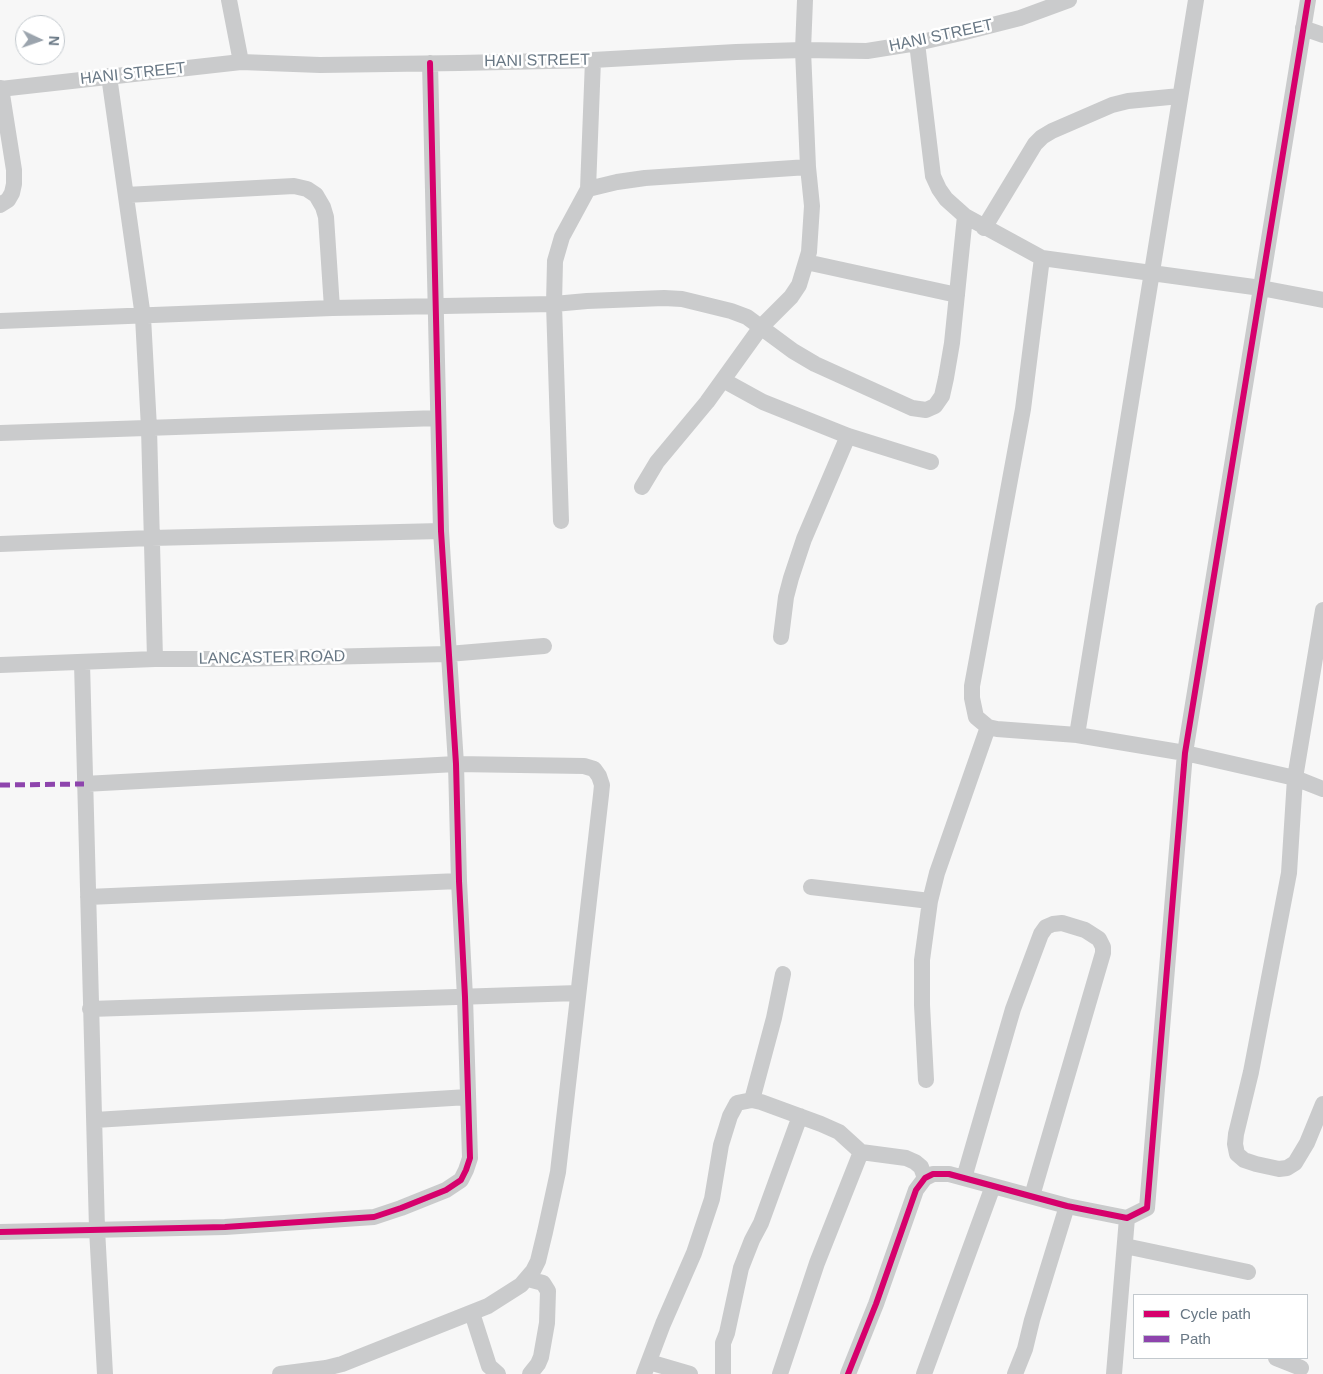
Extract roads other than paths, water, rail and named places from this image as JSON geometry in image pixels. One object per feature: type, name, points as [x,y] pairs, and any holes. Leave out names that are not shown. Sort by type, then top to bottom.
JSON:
[{"type":"street","points":[[229,0],[241,62]]},
{"type":"street","points":[[642,487],[656,462],[723,380],[762,327],[791,297],[799,285],[810,243],[812,206],[808,167],[803,50],[805,0]]},
{"type":"street","name":"HANI STREET","points":[[0,88],[241,62],[430,64],[593,60],[728,52],[867,51],[916,43],[1020,18],[1069,0]]},
{"type":"street","points":[[1077,734],[1196,0]]},
{"type":"street","points":[[848,1374],[876,1304],[916,1190],[925,1178],[933,1174],[942,1173],[1068,1206],[1127,1218],[1147,1208],[1185,753],[1308,0]]},
{"type":"street","points":[[1303,28],[1323,34]]},
{"type":"street","points":[[916,43],[933,176],[946,199],[965,216],[984,228],[1042,258],[1261,288],[1323,300]]},
{"type":"street","points":[[561,521],[554,304],[555,261],[562,237],[588,189],[593,60]]},
{"type":"street","points":[[0,1232],[225,1227],[374,1217],[446,1190],[461,1180],[466,1170],[470,1158],[465,997],[459,881],[456,764],[441,531],[430,64]]},
{"type":"street","points":[[109,76],[142,317],[149,428],[155,659]]},
{"type":"street","points":[[0,88],[14,170],[12,193],[8,200],[0,205]]},
{"type":"street","points":[[984,228],[1035,144],[1042,137],[1112,105],[1128,101],[1180,96]]},
{"type":"street","points":[[588,189],[645,178],[808,167]]},
{"type":"street","points":[[126,195],[294,186],[306,189],[316,195],[326,217],[332,308]]},
{"type":"street","points":[[0,321],[142,317],[332,308],[554,304],[664,298],[731,311],[747,317],[793,351],[815,364],[912,408],[926,410],[935,406],[942,396],[952,343],[965,216]]},
{"type":"street","points":[[1042,258],[1023,409],[972,686],[972,698],[976,717],[988,727],[997,729],[1077,734],[1185,753],[1295,778],[1323,790]]},
{"type":"street","points":[[806,262],[957,294]]},
{"type":"street","points":[[723,380],[763,402],[848,436],[931,462]]},
{"type":"street","points":[[0,433],[438,418]]},
{"type":"street","points":[[781,638],[786,597],[791,578],[804,539],[848,436]]},
{"type":"street","points":[[0,544],[151,538],[441,531]]},
{"type":"street","points":[[1323,610],[1295,778],[1289,873],[1251,1072],[1236,1134],[1237,1154],[1244,1160],[1256,1164],[1279,1169],[1287,1168],[1295,1163],[1307,1143],[1323,1104]]},
{"type":"street","name":"LANCASTER ROAD","points":[[0,666],[155,659],[448,654],[544,646]]},
{"type":"street","points":[[82,663],[90,1009],[96,1120],[97,1230],[105,1374]]},
{"type":"street","points":[[926,1080],[922,960],[930,901],[937,873],[988,727]]},
{"type":"street","points":[[84,784],[456,764],[584,766],[594,769],[602,785],[558,1172],[538,1261],[528,1278],[514,1290],[472,1313],[342,1364],[280,1374]]},
{"type":"street","points":[[88,897],[459,881]]},
{"type":"street","points":[[811,887],[930,901]]},
{"type":"street","points":[[964,1178],[1013,1009],[1041,934],[1053,924],[1062,924],[1085,930],[1099,939],[1103,947],[1103,953],[1032,1196]]},
{"type":"street","points":[[752,1100],[768,1043],[783,974]]},
{"type":"street","points":[[90,1009],[578,993]]},
{"type":"street","points":[[96,1120],[468,1097]]},
{"type":"street","points":[[690,1374],[646,1368],[694,1253],[712,1199],[717,1164],[730,1116],[737,1103],[752,1100],[800,1116],[839,1132],[861,1152],[906,1158],[921,1167],[925,1178]]},
{"type":"street","points":[[723,1374],[723,1343],[727,1333],[741,1268],[761,1223],[800,1116]]},
{"type":"street","points":[[780,1374],[817,1263],[861,1152]]},
{"type":"street","points":[[924,1374],[993,1186]]},
{"type":"street","points":[[1015,1374],[1068,1206]]},
{"type":"street","points":[[1114,1374],[1127,1309],[1125,1246],[1127,1218]]},
{"type":"street","points":[[1125,1246],[1248,1272]]},
{"type":"street","points":[[528,1278],[543,1283],[548,1291],[547,1323],[541,1357],[530,1374]]},
{"type":"street","points":[[472,1313],[489,1366],[498,1374]]},
{"type":"street","points":[[1278,1359],[1301,1368]]}]
